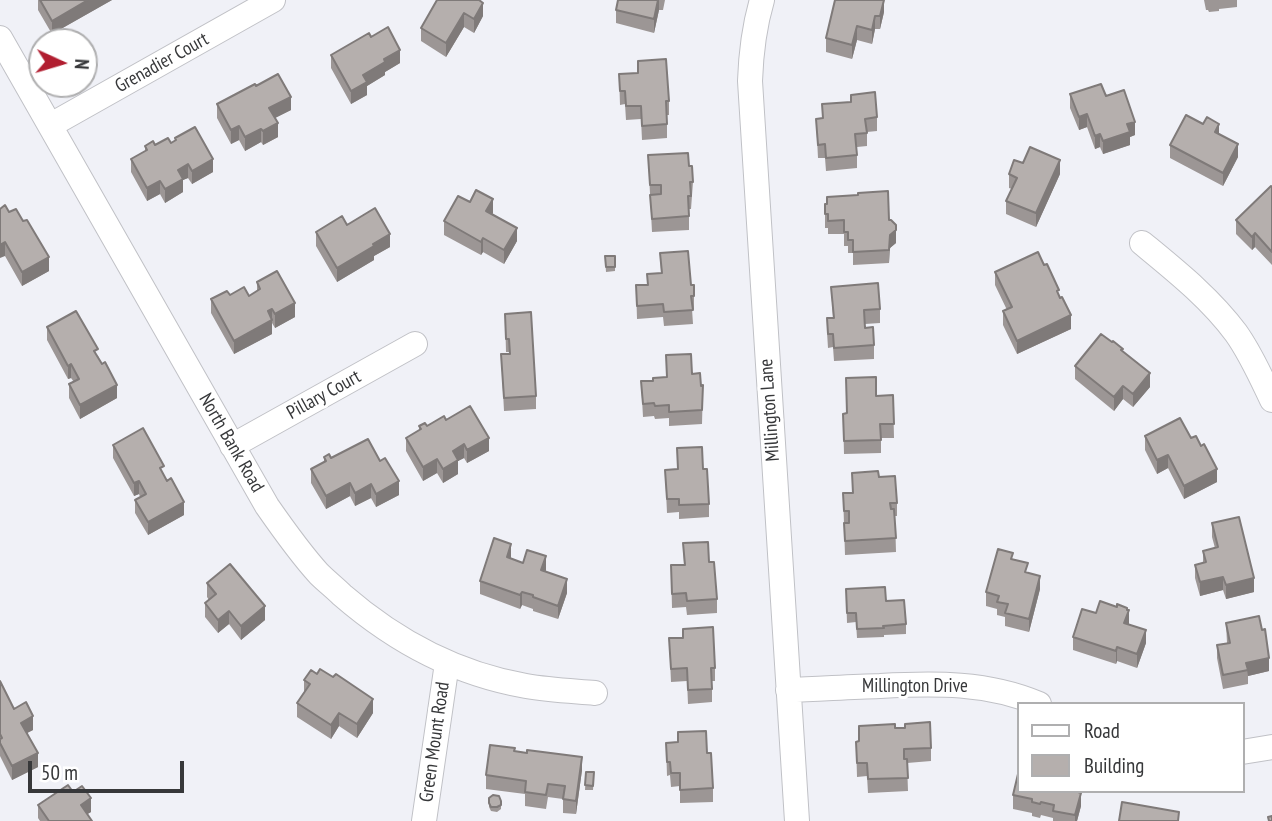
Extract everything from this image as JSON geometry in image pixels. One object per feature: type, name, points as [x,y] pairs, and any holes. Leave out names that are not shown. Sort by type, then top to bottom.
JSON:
[{"type":"street","name":"Grenadier Court","points":[[51,125],[274,0]]},
{"type":"street","name":"Millington Lane","points":[[762,0],[751,53],[750,81],[797,821]]},
{"type":"street","name":"North Bank Road","points":[[0,38],[232,446],[292,542],[320,576],[366,616],[409,644],[447,663],[526,686],[595,693]]},
{"type":"street","points":[[1142,243],[1199,290],[1225,319],[1257,367],[1272,400]]},
{"type":"street","name":"Pillary Court","points":[[232,446],[415,344]]},
{"type":"street","name":"Green Mount Road","points":[[424,821],[447,663]]},
{"type":"street","name":"Millington Drive","points":[[788,690],[963,685],[996,690],[1033,702]]},
{"type":"street","points":[[1244,752],[1272,747]]},
{"type":"building","points":[[40,0],[88,0],[52,21]]},
{"type":"building","points":[[437,0],[479,0],[483,3],[474,19],[464,13],[446,43],[421,28]]},
{"type":"building","points":[[618,0],[658,0],[654,19],[616,10]]},
{"type":"building","points":[[835,0],[884,0],[880,16],[875,16],[872,30],[857,26],[852,45],[826,38]]},
{"type":"building","points":[[388,27],[400,50],[363,75],[367,82],[351,91],[331,55],[369,33],[371,37]]},
{"type":"building","points":[[666,59],[669,101],[666,101],[667,124],[642,126],[641,106],[626,106],[625,91],[620,91],[619,74],[638,73],[638,61]]},
{"type":"building","points":[[278,74],[291,97],[269,108],[278,123],[245,137],[239,126],[231,130],[217,104]]},
{"type":"building","points":[[1101,84],[1106,96],[1124,90],[1135,122],[1127,124],[1130,132],[1103,141],[1100,134],[1095,136],[1087,114],[1079,117],[1070,94]]},
{"type":"building","points":[[875,92],[877,117],[865,119],[867,133],[855,134],[857,155],[826,158],[825,144],[818,145],[816,119],[823,118],[822,104],[851,102],[851,95]]},
{"type":"building","points":[[1186,115],[1203,124],[1207,117],[1219,124],[1215,132],[1238,144],[1223,173],[1170,145]]},
{"type":"building","points":[[195,127],[213,159],[192,171],[188,164],[178,170],[183,179],[165,189],[160,181],[147,188],[131,159],[147,150],[145,146],[153,141],[155,145],[168,138],[171,143]]},
{"type":"building","points":[[1030,147],[1060,160],[1036,213],[1006,201],[1017,178],[1009,174],[1014,160],[1023,163]]},
{"type":"building","points":[[688,153],[693,182],[690,182],[691,196],[688,196],[689,216],[652,219],[650,195],[661,194],[661,185],[650,185],[648,155]]},
{"type":"building","points":[[1271,186],[1272,252],[1255,233],[1252,237],[1236,220]]},
{"type":"building","points":[[476,190],[493,199],[486,211],[517,228],[504,250],[483,238],[481,242],[444,221],[458,196],[470,202]]},
{"type":"building","points":[[888,191],[889,220],[896,225],[896,230],[890,235],[889,250],[853,252],[853,240],[848,240],[848,232],[844,232],[844,220],[828,221],[828,214],[825,214],[827,197]]},
{"type":"building","points":[[5,205],[9,212],[16,209],[23,221],[27,220],[49,257],[22,272],[5,242],[0,245],[0,209]]},
{"type":"building","points":[[375,208],[390,234],[337,268],[316,232],[342,216],[347,225]]},
{"type":"building","points":[[688,251],[691,285],[694,285],[694,296],[691,296],[693,310],[664,312],[663,304],[637,306],[636,285],[648,285],[647,274],[662,273],[660,253]]},
{"type":"building","points":[[1038,252],[1044,265],[1047,264],[1060,298],[1062,297],[1071,315],[1017,341],[1003,311],[1012,307],[995,272]]},
{"type":"building","points":[[605,256],[615,256],[615,267],[606,267]]},
{"type":"building","points":[[277,271],[295,303],[275,314],[272,309],[268,311],[272,320],[234,341],[211,299],[227,291],[230,295],[244,287],[249,296],[260,289],[257,282]]},
{"type":"building","points":[[878,283],[880,309],[864,310],[865,328],[873,327],[874,345],[834,348],[833,334],[828,334],[827,318],[834,318],[831,287]]},
{"type":"building","points":[[76,311],[98,349],[94,351],[102,364],[105,362],[117,385],[80,405],[69,384],[79,379],[71,364],[68,366],[47,327]]},
{"type":"building","points":[[531,312],[536,396],[504,398],[501,354],[510,354],[509,339],[506,339],[505,314]]},
{"type":"building","points":[[1101,334],[1150,373],[1133,394],[1123,386],[1114,397],[1075,366]]},
{"type":"building","points":[[691,354],[692,374],[700,373],[701,386],[703,385],[702,410],[669,412],[669,405],[643,404],[641,381],[667,377],[666,355]]},
{"type":"building","points":[[876,377],[876,396],[893,395],[894,424],[880,424],[881,440],[844,441],[843,414],[847,413],[846,378]]},
{"type":"building","points":[[470,406],[489,438],[467,450],[464,444],[453,451],[458,460],[443,469],[437,459],[423,467],[406,438],[421,429],[419,426],[425,423],[427,426],[444,416],[446,420]]},
{"type":"building","points":[[1180,418],[1191,438],[1196,436],[1201,446],[1204,444],[1217,469],[1184,486],[1168,455],[1157,460],[1145,436]]},
{"type":"building","points":[[143,428],[164,466],[160,468],[167,481],[171,478],[184,502],[148,522],[135,500],[146,494],[139,481],[134,483],[113,445]]},
{"type":"building","points":[[368,439],[380,461],[385,458],[399,481],[376,494],[371,484],[355,493],[350,483],[326,496],[311,469],[326,461],[324,457],[329,454],[331,458]]},
{"type":"building","points":[[702,447],[703,469],[707,469],[709,504],[679,505],[679,499],[667,499],[665,470],[678,469],[677,448]]},
{"type":"building","points":[[878,471],[879,477],[895,476],[897,503],[890,503],[891,509],[894,509],[896,538],[845,541],[844,523],[849,523],[849,511],[844,511],[843,493],[853,493],[852,473]]},
{"type":"building","points":[[1239,517],[1254,578],[1226,585],[1223,577],[1200,582],[1195,565],[1206,562],[1203,551],[1218,547],[1212,523]]},
{"type":"building","points":[[494,538],[511,544],[507,557],[523,563],[527,550],[546,556],[541,570],[567,579],[558,606],[533,595],[522,592],[520,595],[480,581]]},
{"type":"building","points":[[708,542],[709,562],[714,562],[717,599],[687,601],[686,593],[672,594],[671,565],[685,565],[683,543]]},
{"type":"building","points":[[998,549],[1013,553],[1011,559],[1028,563],[1025,572],[1040,576],[1029,619],[1005,613],[1008,604],[997,602],[999,596],[986,592]]},
{"type":"building","points":[[230,564],[265,606],[241,626],[229,611],[218,620],[205,603],[216,594],[207,583]]},
{"type":"building","points":[[885,587],[886,601],[904,600],[906,624],[857,629],[856,613],[847,613],[846,589]]},
{"type":"building","points":[[1100,601],[1127,608],[1129,610],[1124,623],[1146,630],[1137,654],[1117,647],[1116,651],[1073,637],[1082,609],[1096,613]]},
{"type":"building","points":[[1259,616],[1262,630],[1265,629],[1269,658],[1246,663],[1248,670],[1223,675],[1217,645],[1230,643],[1226,623]]},
{"type":"building","points":[[713,627],[715,668],[711,668],[712,689],[688,690],[687,668],[671,669],[669,638],[683,638],[683,629]]},
{"type":"building","points":[[320,669],[333,677],[336,674],[373,699],[357,724],[339,713],[331,725],[297,703],[310,684],[304,680],[311,670],[317,674]]},
{"type":"building","points":[[0,681],[14,709],[26,702],[33,716],[21,723],[38,753],[12,766],[0,743]]},
{"type":"building","points":[[930,722],[931,748],[904,749],[908,778],[868,779],[867,763],[857,763],[856,742],[859,741],[859,726],[895,724],[895,728],[905,728],[905,724]]},
{"type":"building","points":[[706,731],[707,753],[711,753],[713,788],[680,790],[680,773],[671,773],[670,762],[667,762],[666,743],[678,742],[678,732]]},
{"type":"building","points":[[490,745],[515,748],[514,751],[527,753],[527,750],[582,757],[576,801],[563,799],[565,786],[548,784],[546,795],[525,792],[526,781],[486,775]]},
{"type":"building","points":[[586,772],[594,772],[593,786],[585,785]]},
{"type":"building","points":[[1016,782],[1016,793],[1081,793],[1075,815],[1053,811],[1054,805],[1040,804],[1032,802],[1032,799],[1013,795]]},
{"type":"building","points":[[68,785],[73,792],[82,786],[91,798],[81,805],[92,821],[49,821],[38,805]]},
{"type":"building","points":[[493,795],[499,796],[501,805],[491,807],[489,798]]},
{"type":"building","points":[[1122,802],[1179,812],[1178,821],[1119,821]]}]
